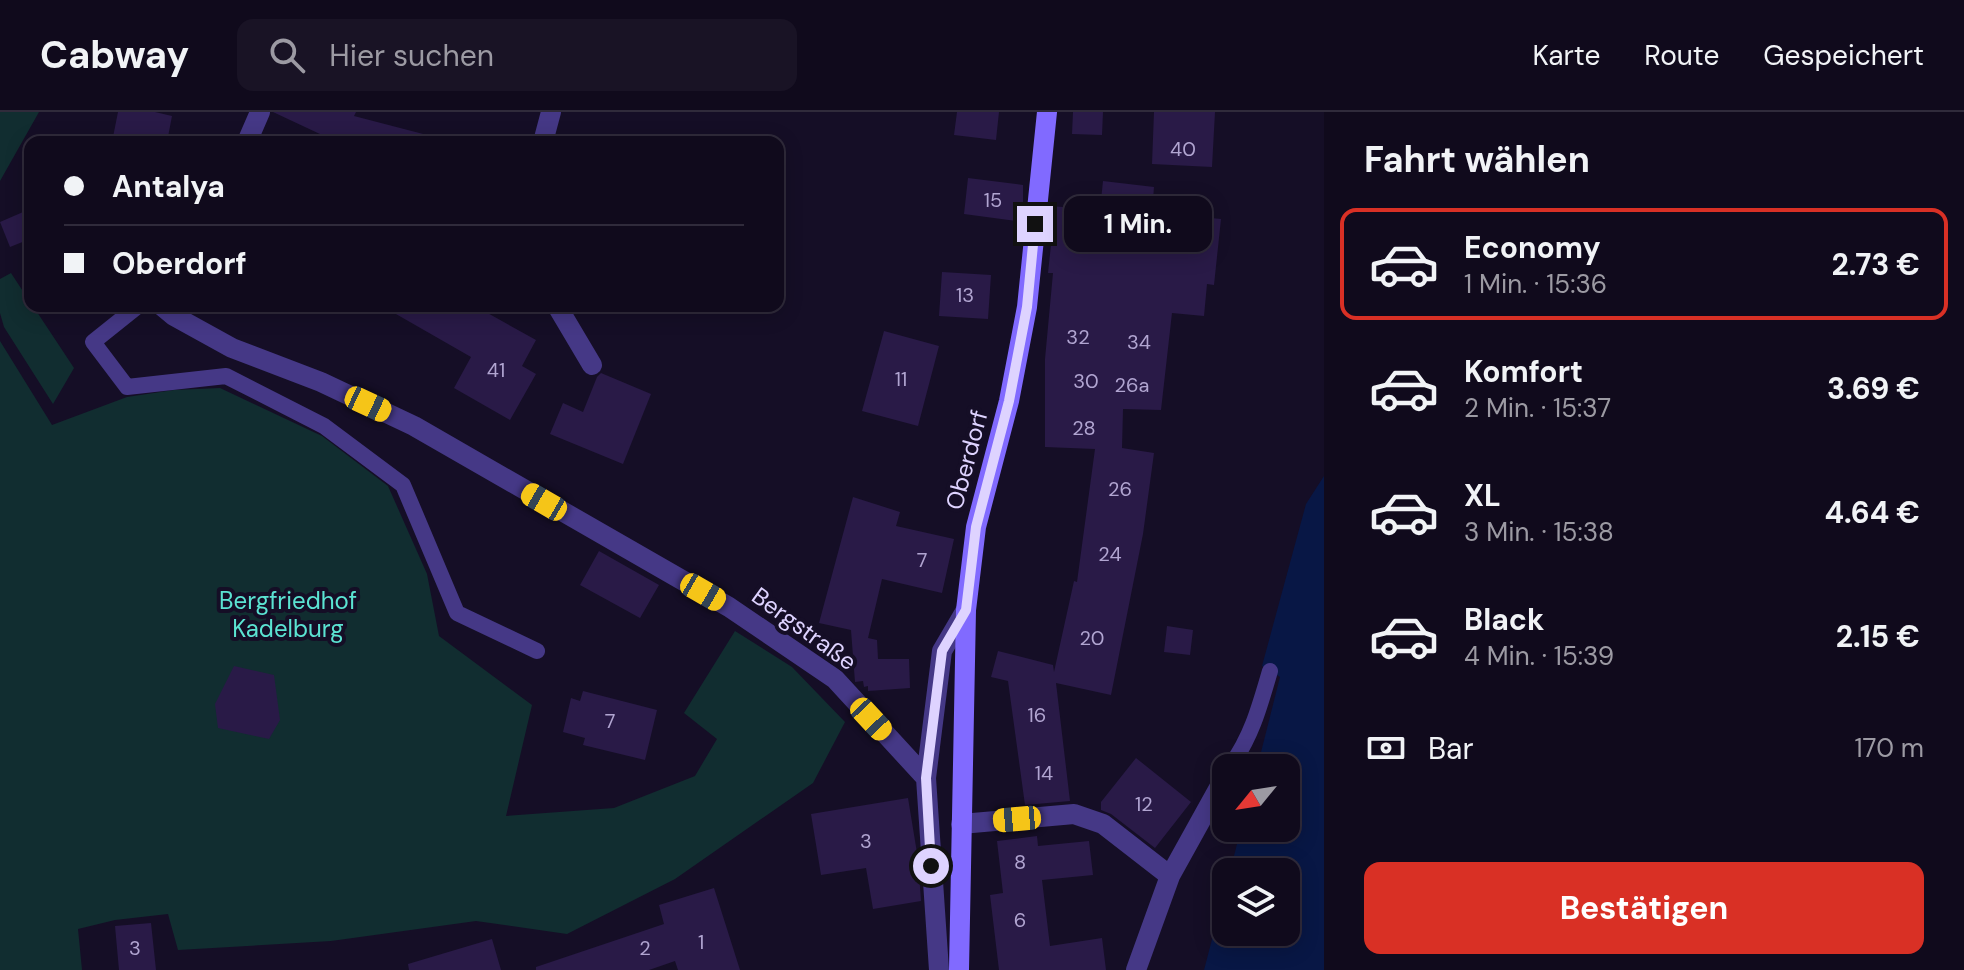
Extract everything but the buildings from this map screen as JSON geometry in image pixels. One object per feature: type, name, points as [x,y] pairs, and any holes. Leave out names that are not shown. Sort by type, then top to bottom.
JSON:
[{"type":"main road","name":"Oberdorf","points":[[959,970],[966,610],[976,527],[1009,401],[1027,307],[1047,112]]},
{"type":"street","points":[[250,136],[260,112]]},
{"type":"street","points":[[545,136],[551,112]]},
{"type":"street","name":"Bergstraße","points":[[169,312],[232,348],[321,382],[414,426],[729,607],[835,679],[926,778]]},
{"type":"street","points":[[561,312],[592,365]]},
{"type":"street","points":[[939,970],[926,778],[942,651],[966,610]]},
{"type":"street","points":[[1136,970],[1170,876],[1212,801]]},
{"type":"street","points":[[961,824],[1074,814],[1103,824],[1170,876]]},
{"type":"lane","points":[[130,312],[93,342],[127,387],[226,376],[324,426],[403,485],[457,613],[537,651]]},
{"type":"lane","points":[[1240,754],[1255,723],[1270,671]]},
{"type":"green space","points":[[0,112],[39,112],[24,136],[0,181]]},
{"type":"green space","points":[[11,273],[24,293],[24,312],[37,312],[74,368],[53,404],[4,327],[0,313],[0,279]]},
{"type":"green space","name":"Bergfriedhof Kadelburg","points":[[0,341],[52,425],[127,397],[174,390],[220,388],[322,436],[388,486],[427,574],[439,636],[532,705],[506,816],[614,808],[695,776],[717,739],[684,713],[735,631],[792,667],[845,722],[813,783],[675,879],[567,934],[476,921],[331,941],[178,950],[168,914],[115,920],[78,929],[82,970],[0,970]]},
{"type":"water","points":[[1324,476],[1324,970],[1204,970],[1212,939],[1212,946],[1300,946],[1300,858],[1234,858],[1238,842],[1300,842],[1300,754],[1261,754],[1280,677],[1262,666],[1306,504]]},
{"type":"route","points":[[931,866],[926,778],[942,651],[966,610],[976,527],[1009,401],[1027,307],[1035,224]]}]
